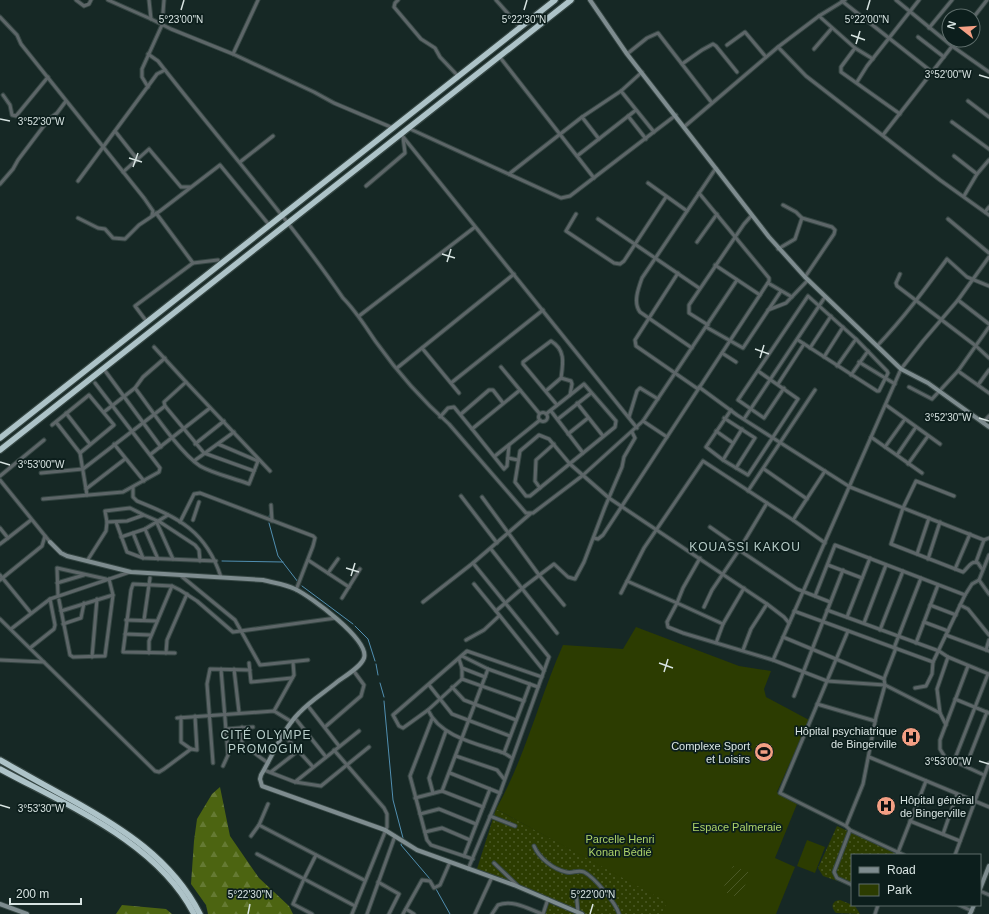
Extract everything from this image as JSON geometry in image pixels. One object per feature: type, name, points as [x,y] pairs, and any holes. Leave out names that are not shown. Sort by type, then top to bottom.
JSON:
[{"type":"highway","points":[[0,438],[555,0]]},
{"type":"highway","points":[[0,450],[287,223],[402,135],[408,127],[570,0]]},
{"type":"highway","points":[[0,760],[100,816],[145,846],[176,878],[200,914]]},
{"type":"highway","points":[[0,769],[105,827],[138,848],[158,865],[172,881],[194,914]]},
{"type":"street","points":[[76,0],[84,6],[91,0]]},
{"type":"street","points":[[108,0],[162,25],[233,54],[334,103],[393,128]]},
{"type":"street","points":[[151,19],[150,2],[154,0]]},
{"type":"street","points":[[148,87],[142,73],[148,54],[162,25],[164,0]]},
{"type":"street","points":[[233,54],[258,0]]},
{"type":"street","points":[[398,0],[394,6],[422,39],[435,48],[440,57],[458,76]]},
{"type":"street","points":[[496,0],[520,28]]},
{"type":"street","points":[[590,0],[627,54],[676,115],[778,249],[825,297],[902,369],[921,379],[989,427]]},
{"type":"street","points":[[896,0],[941,37]]},
{"type":"street","points":[[857,82],[919,0]]},
{"type":"street","points":[[929,28],[952,0]]},
{"type":"street","points":[[981,8],[987,0]]},
{"type":"street","points":[[684,127],[778,47],[819,16],[844,1],[932,72]]},
{"type":"street","points":[[819,16],[855,48],[873,59]]},
{"type":"street","points":[[0,17],[17,35],[21,44],[104,146],[154,214],[193,263]]},
{"type":"street","points":[[814,49],[832,28]]},
{"type":"street","points":[[627,54],[656,32],[661,36],[712,103]]},
{"type":"street","points":[[727,45],[745,32],[766,57]]},
{"type":"street","points":[[918,37],[944,57]]},
{"type":"street","points":[[682,64],[713,44],[737,72]]},
{"type":"street","points":[[778,47],[799,69],[940,180],[989,215]]},
{"type":"street","points":[[855,48],[840,70],[900,114]]},
{"type":"street","points":[[883,135],[951,48]]},
{"type":"street","points":[[955,48],[989,72]]},
{"type":"street","points":[[148,54],[155,58],[210,128],[240,162],[343,298],[359,316],[376,342],[397,368],[436,414],[483,462],[522,510],[530,514]]},
{"type":"street","points":[[499,56],[594,178]]},
{"type":"street","points":[[78,181],[157,74],[165,70]]},
{"type":"street","points":[[509,174],[582,117],[620,91],[642,72]]},
{"type":"street","points":[[3,95],[10,105],[12,115],[16,116],[48,77]]},
{"type":"street","points":[[620,91],[654,132]]},
{"type":"street","points":[[0,184],[13,169],[18,160],[49,119],[57,113],[66,101]]},
{"type":"street","points":[[968,101],[989,117]]},
{"type":"street","points":[[577,156],[636,110]]},
{"type":"street","points":[[408,127],[561,198],[570,196],[676,115]]},
{"type":"street","points":[[628,116],[646,139]]},
{"type":"street","points":[[582,117],[599,139]]},
{"type":"street","points":[[952,122],[989,149]]},
{"type":"street","points":[[115,131],[137,159]]},
{"type":"street","points":[[366,186],[401,157],[405,151],[402,135]]},
{"type":"street","points":[[402,135],[637,428]]},
{"type":"street","points":[[240,162],[273,136]]},
{"type":"street","points":[[123,172],[148,149],[150,149],[181,187],[192,187]]},
{"type":"street","points":[[405,151],[416,153]]},
{"type":"street","points":[[954,156],[977,174]]},
{"type":"street","points":[[964,196],[977,174],[989,160]]},
{"type":"street","points":[[78,218],[98,228],[105,229],[113,238],[118,240],[127,238],[139,225],[221,165],[270,226]]},
{"type":"street","points":[[692,348],[638,309],[637,298],[642,278],[716,168]]},
{"type":"street","points":[[648,184],[687,211]]},
{"type":"street","points":[[594,538],[598,539],[603,535],[768,283],[769,278],[736,236],[699,193]]},
{"type":"street","points":[[576,214],[566,231],[614,264],[620,264],[624,261],[635,245],[666,197]]},
{"type":"street","points":[[768,310],[781,306],[792,297],[806,278],[834,234],[835,230],[832,227],[802,218],[796,212],[784,205]]},
{"type":"street","points":[[985,212],[989,207]]},
{"type":"street","points":[[697,242],[717,214]]},
{"type":"street","points":[[752,215],[699,288],[689,305],[688,311],[707,326],[743,348],[781,291]]},
{"type":"street","points":[[778,249],[795,240],[802,218]]},
{"type":"street","points":[[598,219],[699,288]]},
{"type":"street","points":[[948,219],[989,253]]},
{"type":"street","points":[[359,316],[475,226]]},
{"type":"street","points":[[773,660],[902,369],[958,300],[989,257]]},
{"type":"street","points":[[877,346],[898,324],[936,276],[947,259],[967,277],[989,285]]},
{"type":"street","points":[[147,322],[135,306],[193,263],[218,260]]},
{"type":"street","points":[[715,265],[760,295]]},
{"type":"street","points":[[678,273],[635,340],[636,346],[744,419],[850,487],[984,540],[989,538]]},
{"type":"street","points":[[397,368],[514,274]]},
{"type":"street","points":[[900,274],[896,283],[897,286],[976,346],[989,358]]},
{"type":"street","points":[[423,602],[491,549],[530,514],[582,476],[637,428],[676,374],[737,280]]},
{"type":"street","points":[[768,283],[792,297]]},
{"type":"street","points":[[784,388],[764,418],[738,399],[758,371],[806,296],[809,296],[820,305],[888,371],[878,392],[798,340]]},
{"type":"street","points":[[744,419],[798,340],[825,297]]},
{"type":"street","points":[[909,387],[932,399],[958,371],[989,326],[958,300]]},
{"type":"street","points":[[451,383],[543,310]]},
{"type":"street","points":[[810,348],[831,316]]},
{"type":"street","points":[[824,357],[843,327]]},
{"type":"street","points":[[837,366],[856,339]]},
{"type":"street","points":[[546,391],[561,378],[562,354],[554,342],[549,341],[523,362],[557,405]]},
{"type":"street","points":[[778,384],[804,344]]},
{"type":"street","points":[[154,347],[270,471]]},
{"type":"street","points":[[422,348],[459,393]]},
{"type":"street","points":[[851,375],[868,351]]},
{"type":"street","points":[[722,353],[736,362]]},
{"type":"street","points":[[104,412],[125,397],[135,388],[143,377],[165,358]]},
{"type":"street","points":[[859,362],[895,384]]},
{"type":"street","points":[[501,367],[539,413],[540,420]]},
{"type":"street","points":[[103,368],[162,447]]},
{"type":"street","points":[[978,385],[989,370]]},
{"type":"street","points":[[731,410],[724,418],[706,447],[723,460],[748,475],[797,400],[797,397],[758,371]]},
{"type":"street","points":[[958,371],[989,392]]},
{"type":"street","points":[[561,378],[571,381],[572,384],[570,395]]},
{"type":"street","points":[[186,382],[164,402],[165,406],[204,453],[254,471]]},
{"type":"street","points":[[43,499],[123,492],[159,472],[160,468],[151,454],[96,383]]},
{"type":"street","points":[[539,413],[546,414],[582,384],[616,422],[615,427],[570,464],[528,497],[516,484],[518,460],[522,448],[540,435],[547,437],[570,464],[582,476],[609,498],[724,574],[767,604],[784,617],[789,623]]},
{"type":"street","points":[[135,388],[173,438],[201,467],[249,484],[258,461],[218,444]]},
{"type":"street","points":[[629,417],[637,391],[640,388],[658,400]]},
{"type":"street","points":[[461,414],[489,390],[493,390],[503,403]]},
{"type":"street","points":[[472,429],[520,390]]},
{"type":"street","points":[[748,491],[815,390]]},
{"type":"street","points":[[558,419],[591,393]]},
{"type":"street","points":[[52,426],[89,395],[114,425],[80,453]]},
{"type":"street","points":[[577,403],[603,436]]},
{"type":"street","points":[[886,405],[940,444]]},
{"type":"street","points":[[41,474],[83,469],[165,406]]},
{"type":"street","points":[[440,417],[451,406],[455,408],[504,469],[507,466],[509,445]]},
{"type":"street","points":[[151,454],[184,430],[210,408]]},
{"type":"street","points":[[551,410],[583,453]]},
{"type":"street","points":[[66,413],[90,444]]},
{"type":"street","points":[[495,456],[540,420],[543,422],[546,420],[546,414]]},
{"type":"street","points":[[983,423],[989,416]]},
{"type":"street","points":[[568,434],[588,418]]},
{"type":"street","points":[[724,418],[755,438],[736,468]]},
{"type":"street","points":[[885,447],[905,419]]},
{"type":"street","points":[[195,444],[224,421]]},
{"type":"street","points":[[643,421],[667,437]]},
{"type":"street","points":[[56,422],[80,453],[87,495]]},
{"type":"street","points":[[897,455],[916,427]]},
{"type":"street","points":[[723,460],[742,429]]},
{"type":"street","points":[[194,461],[234,432]]},
{"type":"street","points":[[496,612],[522,588],[554,564],[568,577],[575,579],[594,538],[626,454],[635,438],[632,432]]},
{"type":"street","points":[[716,432],[733,443]]},
{"type":"street","points":[[908,464],[928,436]]},
{"type":"street","points":[[871,437],[922,473]]},
{"type":"street","points":[[0,476],[44,440]]},
{"type":"street","points":[[114,444],[144,481]]},
{"type":"street","points":[[540,488],[534,481],[536,460],[554,444]]},
{"type":"street","points":[[508,458],[518,460]]},
{"type":"street","points":[[86,489],[126,459]]},
{"type":"street","points":[[621,593],[644,548],[702,462],[793,520],[825,543]]},
{"type":"street","points":[[764,469],[807,499]]},
{"type":"street","points":[[793,520],[825,471]]},
{"type":"street","points":[[0,480],[31,520],[61,553],[87,562],[131,572],[263,580],[283,584],[296,590],[336,618],[350,630],[364,653],[362,661],[295,718],[264,770],[260,779],[261,784],[265,788],[385,830],[417,850],[519,887],[580,913]]},
{"type":"street","points":[[954,496],[916,481],[891,544],[964,572],[971,564],[976,562],[984,540]]},
{"type":"street","points":[[133,487],[133,497],[137,501],[180,522],[208,546],[216,561],[221,577]]},
{"type":"street","points":[[180,522],[194,494],[200,493],[315,538],[296,590]]},
{"type":"street","points":[[461,496],[497,543]]},
{"type":"street","points":[[482,498],[539,575],[564,605]]},
{"type":"street","points":[[190,503],[198,504],[193,520]]},
{"type":"street","points":[[704,607],[712,590],[724,574],[767,503]]},
{"type":"street","points":[[271,505],[272,521]]},
{"type":"street","points":[[87,562],[106,531],[106,511],[108,509],[130,508],[159,522],[195,545],[199,550],[200,561]]},
{"type":"street","points":[[107,522],[127,521],[144,515]]},
{"type":"street","points":[[121,537],[145,529],[159,522],[168,515]]},
{"type":"street","points":[[916,554],[929,518]]},
{"type":"street","points":[[0,544],[31,520]]},
{"type":"street","points":[[116,522],[127,552],[143,558],[216,561]]},
{"type":"street","points":[[159,522],[173,559]]},
{"type":"street","points":[[928,559],[940,522]]},
{"type":"street","points":[[710,527],[739,550],[803,591],[830,602]]},
{"type":"street","points":[[0,528],[8,538]]},
{"type":"street","points":[[145,529],[158,559]]},
{"type":"street","points":[[133,533],[143,558]]},
{"type":"street","points":[[955,569],[970,534]]},
{"type":"street","points":[[1,579],[42,546],[45,536]]},
{"type":"street","points":[[816,596],[836,545],[965,595]]},
{"type":"street","points":[[491,549],[557,633]]},
{"type":"street","points":[[915,688],[926,686],[932,674],[933,662],[960,605],[972,584],[979,580],[982,569],[989,555]]},
{"type":"street","points":[[700,558],[683,588],[667,622],[668,627],[683,633],[773,660],[827,682],[885,685],[940,713]]},
{"type":"street","points":[[847,617],[870,558]]},
{"type":"street","points":[[328,573],[338,559]]},
{"type":"street","points":[[308,560],[349,587]]},
{"type":"street","points":[[976,562],[982,569]]},
{"type":"street","points":[[468,869],[500,793],[542,677],[548,655],[473,563]]},
{"type":"street","points":[[828,564],[862,578]]},
{"type":"street","points":[[864,623],[886,564]]},
{"type":"street","points":[[58,595],[57,568],[108,579]]},
{"type":"street","points":[[342,598],[360,569]]},
{"type":"street","points":[[794,696],[843,570]]},
{"type":"street","points":[[880,630],[903,571]]},
{"type":"street","points":[[11,629],[30,613],[58,595],[131,572]]},
{"type":"street","points":[[57,583],[86,574]]},
{"type":"street","points":[[178,574],[235,620],[260,665],[308,660]]},
{"type":"street","points":[[0,575],[1,579],[30,613]]},
{"type":"street","points":[[144,620],[150,578]]},
{"type":"street","points":[[846,826],[863,784],[875,721],[885,685],[884,679],[922,578]]},
{"type":"street","points":[[58,600],[70,656],[105,656],[113,595],[108,579]]},
{"type":"street","points":[[979,580],[989,592]]},
{"type":"street","points":[[627,581],[724,624]]},
{"type":"street","points":[[175,653],[123,652],[126,620],[133,584],[172,586],[187,594],[233,632],[243,632],[336,618]]},
{"type":"street","points":[[474,584],[544,671]]},
{"type":"street","points":[[916,643],[938,585]]},
{"type":"street","points":[[149,653],[149,641],[151,635],[172,586]]},
{"type":"street","points":[[716,643],[724,624],[744,588]]},
{"type":"street","points":[[166,652],[168,640],[187,594]]},
{"type":"street","points":[[61,611],[113,595]]},
{"type":"street","points":[[30,648],[54,628],[55,625],[50,599]]},
{"type":"street","points":[[92,657],[97,599]]},
{"type":"street","points":[[63,624],[80,618],[84,603]]},
{"type":"street","points":[[743,650],[751,629],[767,604]]},
{"type":"street","points":[[930,605],[956,615]]},
{"type":"street","points":[[960,605],[968,608],[989,635]]},
{"type":"street","points":[[213,615],[220,608]]},
{"type":"street","points":[[827,610],[939,651],[948,657],[988,674],[954,761]]},
{"type":"street","points":[[794,611],[933,662]]},
{"type":"street","points":[[466,640],[484,630],[499,616]]},
{"type":"street","points":[[0,619],[155,772],[159,772],[190,749]]},
{"type":"street","points":[[126,620],[157,621]]},
{"type":"street","points":[[924,622],[987,650],[989,640]]},
{"type":"street","points":[[848,631],[780,793],[898,854],[926,781]]},
{"type":"street","points":[[125,634],[151,635]]},
{"type":"street","points":[[783,637],[884,679]]},
{"type":"street","points":[[462,679],[428,710],[403,728],[399,726],[393,715],[459,659],[464,652],[470,651],[542,677]]},
{"type":"street","points":[[462,656],[488,669],[538,687]]},
{"type":"street","points":[[946,725],[940,713],[937,689],[948,657]]},
{"type":"street","points":[[459,659],[462,668],[462,679]]},
{"type":"street","points":[[0,660],[44,662]]},
{"type":"street","points":[[249,662],[251,682],[292,678]]},
{"type":"street","points":[[274,711],[294,675],[293,662]]},
{"type":"street","points":[[968,666],[940,740],[940,749],[945,757],[984,775]]},
{"type":"street","points":[[462,668],[485,677]]},
{"type":"street","points":[[213,763],[207,684],[210,669],[250,670]]},
{"type":"street","points":[[221,669],[228,755],[223,766]]},
{"type":"street","points":[[234,669],[239,712]]},
{"type":"street","points":[[442,791],[488,669]]},
{"type":"street","points":[[324,727],[361,696],[364,685],[353,670]]},
{"type":"street","points":[[462,679],[524,701]]},
{"type":"street","points":[[504,753],[530,684]]},
{"type":"street","points":[[429,685],[452,714],[510,736]]},
{"type":"street","points":[[452,687],[462,699],[516,720]]},
{"type":"street","points":[[955,699],[988,712],[966,766]]},
{"type":"street","points":[[817,704],[875,721]]},
{"type":"street","points":[[308,706],[339,746]]},
{"type":"street","points":[[428,710],[432,720],[446,731],[504,753],[512,758]]},
{"type":"street","points":[[177,718],[239,712],[274,711],[292,722]]},
{"type":"street","points":[[181,717],[181,742],[190,749],[197,750],[195,716]]},
{"type":"street","points":[[295,718],[326,757]]},
{"type":"street","points":[[432,720],[410,776],[427,840],[431,845],[472,859]]},
{"type":"street","points":[[226,729],[253,727]]},
{"type":"street","points":[[242,728],[242,744],[268,763]]},
{"type":"street","points":[[295,782],[359,731]]},
{"type":"street","points":[[433,793],[429,778],[446,731]]},
{"type":"street","points":[[284,735],[313,767]]},
{"type":"street","points":[[264,770],[295,782],[321,786],[369,747]]},
{"type":"street","points":[[334,750],[384,808],[387,820],[385,830],[364,880],[352,914]]},
{"type":"street","points":[[271,772],[298,751]]},
{"type":"street","points":[[456,756],[497,770],[504,779]]},
{"type":"street","points":[[869,757],[989,807]]},
{"type":"street","points":[[954,854],[989,763]]},
{"type":"street","points":[[450,773],[500,793]]},
{"type":"street","points":[[464,856],[490,789]]},
{"type":"street","points":[[416,798],[442,791],[483,807]]},
{"type":"street","points":[[943,834],[957,794]]},
{"type":"street","points":[[250,836],[259,825],[268,804]]},
{"type":"street","points":[[420,814],[439,809],[476,824]]},
{"type":"street","points":[[490,816],[515,826]]},
{"type":"street","points":[[910,821],[960,841]]},
{"type":"street","points":[[259,825],[364,880]]},
{"type":"street","points":[[425,832],[442,828],[470,840]]},
{"type":"street","points":[[850,830],[834,872],[837,878],[851,885]]},
{"type":"street","points":[[367,914],[396,836]]},
{"type":"street","points":[[534,846],[540,858],[553,866],[566,872],[577,870],[588,875],[613,900],[619,914]]},
{"type":"street","points":[[257,854],[355,906]]},
{"type":"street","points":[[312,914],[294,904],[316,855]]},
{"type":"street","points":[[404,914],[422,880],[430,882],[434,888],[440,885],[450,862]]},
{"type":"street","points":[[494,863],[519,887]]},
{"type":"street","points":[[981,887],[989,866]]},
{"type":"street","points":[[481,914],[476,912],[492,877]]},
{"type":"street","points":[[378,882],[399,894],[389,914]]},
{"type":"street","points":[[576,891],[580,913]]},
{"type":"street","points":[[492,914],[498,905],[506,903],[515,904],[542,914],[548,899]]},
{"type":"street","points":[[0,904],[19,913],[27,914]]},
{"type":"street","points":[[961,906],[971,912]]},
{"type":"street","points":[[406,908],[414,914]]},
{"type":"green space","points":[[636,627],[739,666],[771,671],[764,689],[766,697],[809,720],[777,792],[797,804],[775,858],[795,867],[776,914],[662,914],[667,902],[496,809],[524,749],[554,665],[563,645],[623,649]]},
{"type":"green space","points":[[220,787],[230,836],[259,878],[289,906],[293,914],[208,914],[206,905],[191,884],[194,841],[197,819],[212,794]]},
{"type":"green space","points":[[496,809],[670,902],[664,914],[584,914],[476,872]]},
{"type":"green space","points":[[837,826],[898,854],[851,854],[851,886],[823,876],[818,868]]},
{"type":"green space","points":[[807,840],[825,847],[815,873],[797,866]]},
{"type":"green space","points":[[733,866],[748,872],[749,875],[740,898],[722,891]]},
{"type":"green space","points":[[840,900],[851,904],[851,906],[855,906],[860,914],[836,913],[833,909],[835,902]]},
{"type":"green space","points":[[549,903],[576,914],[545,914]]},
{"type":"green space","points":[[122,905],[166,909],[172,914],[116,914]]},
{"type":"waterway","points":[[269,518],[270,511]]},
{"type":"waterway","points":[[269,523],[278,556],[298,582]]},
{"type":"waterway","points":[[222,561],[283,562]]},
{"type":"waterway","points":[[302,586],[353,624]]},
{"type":"waterway","points":[[355,626],[368,639],[375,661]]},
{"type":"waterway","points":[[376,664],[378,675]]},
{"type":"waterway","points":[[380,683],[384,697]]},
{"type":"waterway","points":[[384,701],[393,800],[403,838]]},
{"type":"waterway","points":[[402,841],[401,845],[430,879]]},
{"type":"waterway","points":[[436,889],[450,914]]},
{"type":"place","name":"Hôpital psychiatrique de Bingerville","points":[[911,737]]},
{"type":"place","name":"Complexe Sport et Loisirs","points":[[764,752]]},
{"type":"place","name":"Hôpital général de Bingerville","points":[[886,806]]},
{"type":"district","name":"KOUASSI KAKOU","points":[[745,547]]},
{"type":"district","name":"CITÉ OLYMPE PROMOGIM","points":[[266,742]]},
{"type":"park label","name":"Espace Palmeraie","points":[[737,827]]},
{"type":"park label","name":"Parcelle Henri Konan Bédié","points":[[620,845]]}]
